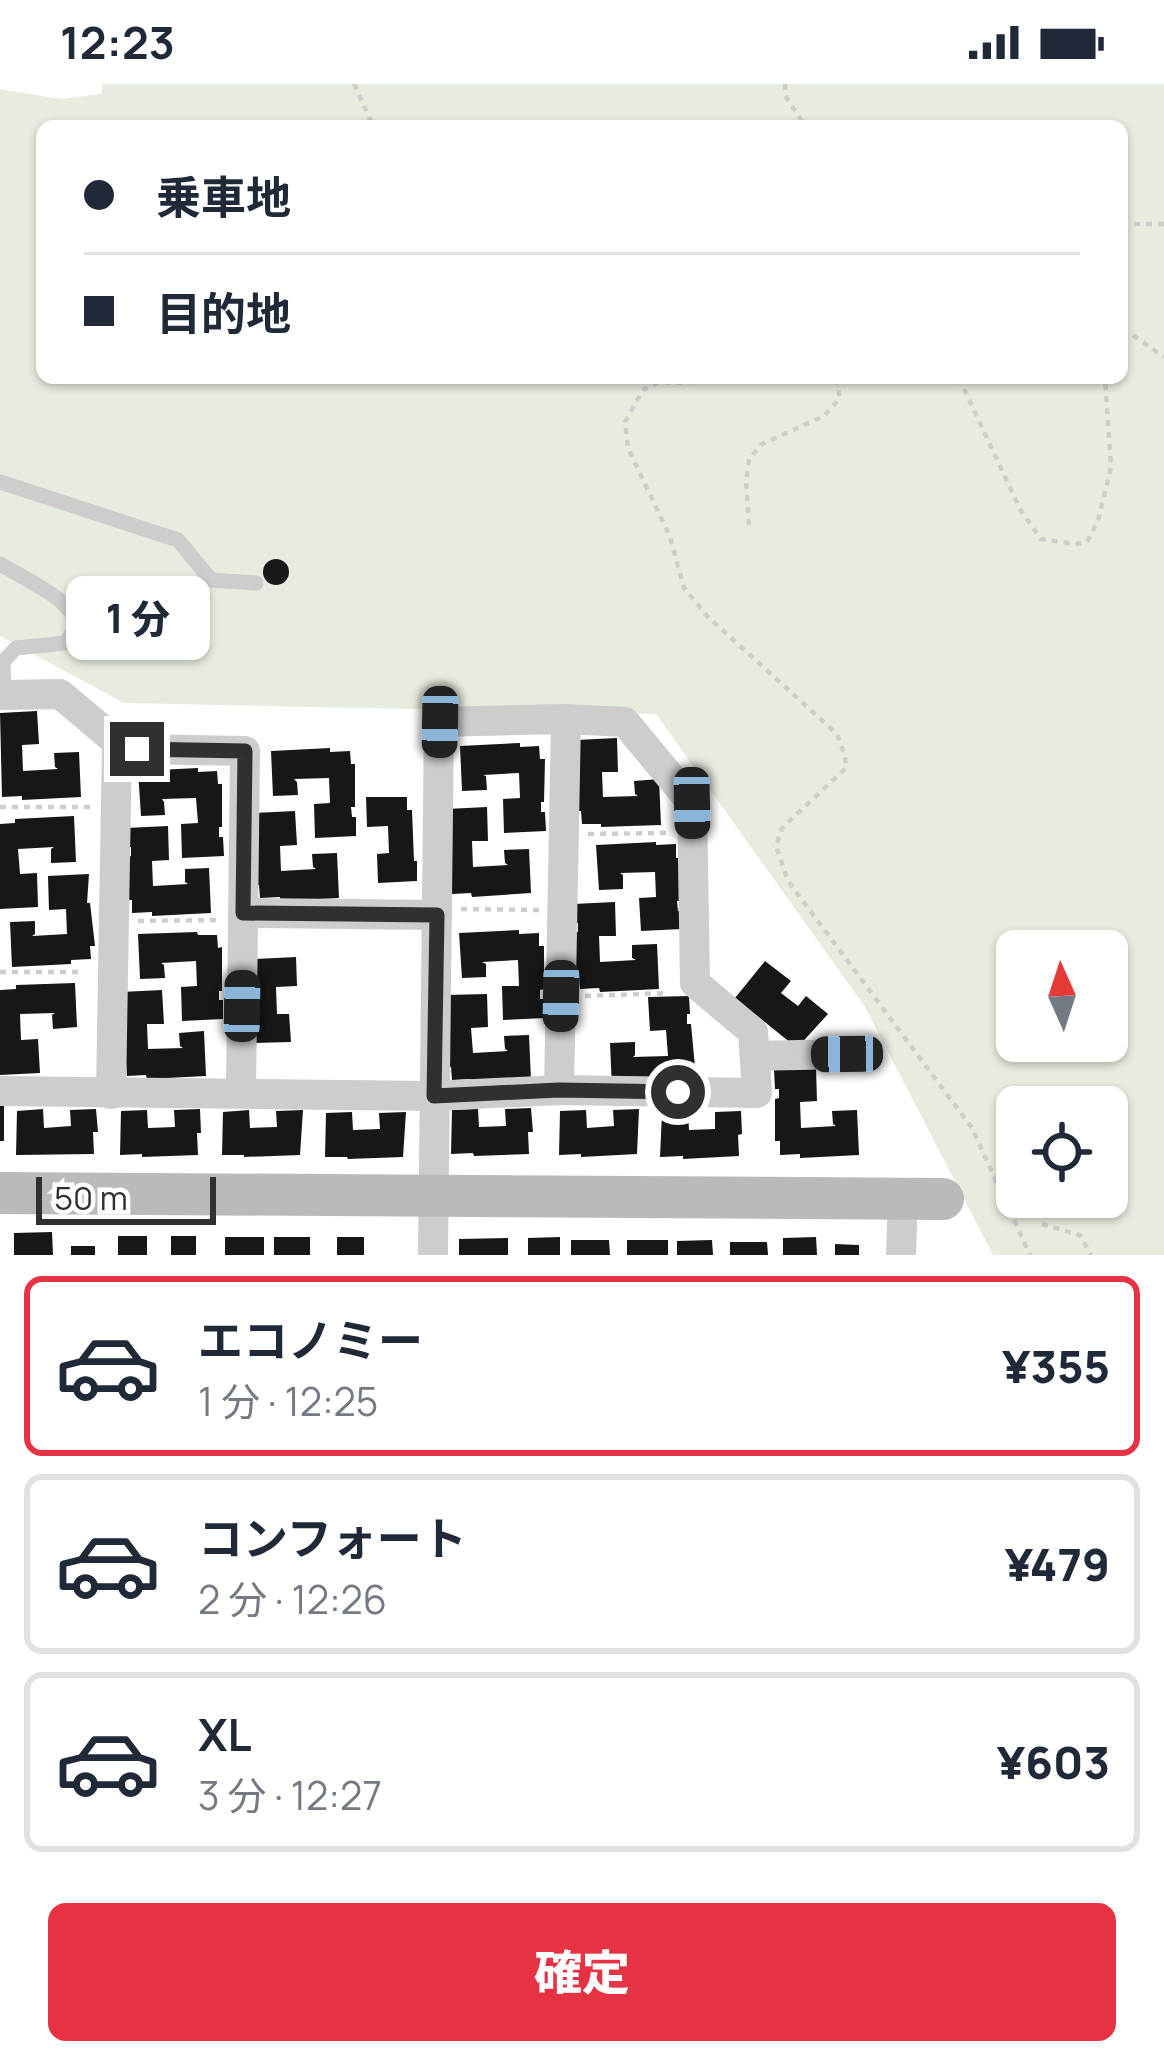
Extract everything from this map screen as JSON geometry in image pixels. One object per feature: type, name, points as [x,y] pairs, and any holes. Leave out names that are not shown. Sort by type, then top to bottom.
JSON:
[{"type":"street","points":[[2,695],[59,694],[117,742],[137,749],[245,751],[241,1093]]},
{"type":"street","points":[[559,1090],[566,719]]},
{"type":"street","points":[[0,1091],[434,1096],[559,1090],[757,1093],[753,1032],[695,983],[692,803],[625,722],[440,722],[434,1096],[433,1255]]},
{"type":"street","points":[[111,1094],[117,742]]},
{"type":"street","points":[[243,916],[437,912]]},
{"type":"street","points":[[755,1056],[847,1054]]},
{"type":"street","points":[[0,1193],[923,1199],[901,1255]]},
{"type":"lane","points":[[0,482],[178,541],[211,580],[256,583]]},
{"type":"lane","points":[[0,564],[60,600],[73,616],[74,632],[65,644],[16,648],[4,662],[2,695]]},
{"type":"path","points":[[354,84],[370,120]]},
{"type":"path","points":[[785,84],[784,95],[801,120]]},
{"type":"path","points":[[1128,224],[1164,224]]},
{"type":"path","points":[[1128,334],[1164,357]]},
{"type":"path","points":[[640,384],[643,390]]},
{"type":"path","points":[[653,384],[643,390],[625,422],[628,448],[670,537],[684,588],[707,616],[837,734],[845,756],[846,768],[782,828],[776,846],[788,881],[972,1128],[1030,1255]]},
{"type":"path","points":[[749,525],[749,459],[762,444],[824,416],[840,398],[837,384]]},
{"type":"path","points":[[962,384],[1020,509],[1041,538],[1075,544],[1088,542],[1098,521],[1111,467],[1106,384]]},
{"type":"path","points":[[0,807],[116,807]]},
{"type":"path","points":[[564,835],[692,832]]},
{"type":"path","points":[[437,912],[563,910]]},
{"type":"path","points":[[114,922],[243,916]]},
{"type":"path","points":[[0,972],[113,972]]},
{"type":"path","points":[[561,996],[682,993],[695,983]]},
{"type":"path","points":[[1042,1224],[1079,1235],[1090,1255]]},
{"type":"green space","points":[[103,84],[1164,84],[1164,1255],[993,1255],[865,1007],[656,714],[124,703],[0,636],[0,89],[61,99],[101,94]]},
{"type":"building","points":[[276,559],[289,572],[276,585],[263,572]]},
{"type":"building","points":[[37,711],[39,744],[22,745],[23,771],[58,769],[54,753],[79,752],[81,797],[2,797],[0,713]]},
{"type":"building","points":[[617,738],[618,772],[602,772],[603,797],[638,796],[634,781],[659,779],[661,825],[582,824],[581,811],[577,811],[580,768],[576,740]]},
{"type":"building","points":[[520,743],[520,747],[539,746],[540,759],[545,759],[541,812],[545,812],[546,831],[504,833],[503,799],[520,798],[519,773],[483,775],[487,790],[462,791],[460,746]]},
{"type":"building","points":[[330,748],[330,752],[350,751],[351,764],[355,764],[355,807],[351,807],[356,836],[315,838],[314,804],[330,803],[329,778],[294,779],[298,795],[273,796],[271,751]]},
{"type":"building","points":[[198,768],[198,772],[217,771],[218,784],[222,784],[219,837],[223,837],[224,856],[182,858],[181,824],[198,823],[196,798],[162,799],[165,815],[141,816],[138,771]]},
{"type":"building","points":[[366,797],[407,797],[417,881],[378,883],[377,854],[389,853],[388,826],[367,827]]},
{"type":"building","points":[[487,807],[488,841],[472,841],[473,867],[508,865],[504,850],[529,849],[531,893],[452,894],[446,809]]},
{"type":"building","points":[[295,811],[297,845],[280,846],[281,871],[316,869],[312,854],[337,853],[339,898],[260,898],[259,885],[255,885],[254,813]]},
{"type":"building","points":[[74,816],[76,862],[51,863],[54,847],[18,849],[20,874],[37,873],[38,907],[0,909],[0,824]]},
{"type":"building","points":[[168,826],[169,860],[152,861],[153,886],[188,884],[185,869],[209,868],[211,913],[132,913],[132,900],[127,900],[131,847],[127,847],[126,828]]},
{"type":"building","points":[[676,844],[676,858],[681,858],[681,901],[677,901],[682,929],[641,931],[639,898],[656,897],[655,872],[620,873],[623,889],[599,890],[596,845]]},
{"type":"building","points":[[89,874],[87,903],[95,946],[90,946],[91,959],[12,967],[10,922],[35,921],[32,936],[67,934],[66,909],[49,910],[48,876]]},
{"type":"building","points":[[615,902],[616,936],[599,936],[600,962],[636,960],[632,945],[657,944],[659,989],[580,989],[579,976],[574,976],[578,923],[574,923],[573,904]]},
{"type":"building","points":[[519,930],[519,934],[539,933],[539,946],[544,946],[540,999],[544,999],[545,1018],[503,1020],[502,986],[519,986],[518,960],[482,962],[486,977],[462,978],[459,933]]},
{"type":"building","points":[[138,934],[217,935],[218,948],[222,947],[219,1000],[223,1000],[223,1019],[182,1021],[181,987],[197,986],[196,961],[161,963],[165,978],[140,979]]},
{"type":"building","points":[[296,957],[297,986],[276,987],[277,1014],[289,1014],[291,1042],[251,1043],[255,959]]},
{"type":"building","points":[[765,961],[791,981],[781,993],[798,1006],[806,996],[828,1014],[797,1048],[735,998]]},
{"type":"building","points":[[75,983],[77,1027],[53,1029],[55,1013],[20,1014],[21,1040],[38,1039],[40,1073],[0,1075],[0,990]]},
{"type":"building","points":[[162,990],[164,1024],[147,1024],[148,1049],[183,1048],[179,1033],[204,1031],[206,1076],[127,1076],[121,992]]},
{"type":"building","points":[[487,994],[488,1027],[471,1028],[473,1053],[508,1051],[504,1036],[529,1035],[531,1080],[452,1080],[451,1067],[446,1067],[446,995]]},
{"type":"building","points":[[689,996],[687,1024],[691,1024],[695,1067],[690,1067],[691,1081],[612,1088],[610,1043],[635,1042],[633,1057],[668,1056],[666,1030],[650,1031],[648,997]]},
{"type":"building","points":[[816,1068],[817,1101],[800,1102],[801,1128],[836,1126],[832,1111],[857,1110],[859,1155],[780,1155],[780,1141],[775,1141],[779,1089],[775,1089],[774,1070]]},
{"type":"building","points":[[0,1106],[4,1106],[4,1141],[0,1141]]},
{"type":"building","points":[[531,1108],[529,1154],[451,1154],[452,1110],[478,1109],[479,1127],[506,1126],[505,1109]]},
{"type":"building","points":[[43,1109],[44,1128],[71,1126],[70,1110],[96,1109],[94,1154],[16,1155],[17,1111]]},
{"type":"building","points":[[200,1109],[198,1155],[120,1155],[121,1111],[147,1110],[148,1128],[175,1127],[174,1110]]},
{"type":"building","points":[[639,1109],[637,1154],[559,1155],[560,1111],[586,1110],[587,1128],[614,1126],[613,1110]]},
{"type":"building","points":[[249,1110],[250,1128],[277,1127],[276,1111],[303,1110],[300,1155],[222,1155],[223,1112]]},
{"type":"building","points":[[741,1111],[739,1156],[660,1157],[662,1113],[688,1112],[689,1130],[715,1129],[715,1112]]},
{"type":"building","points":[[352,1112],[353,1130],[380,1129],[379,1113],[406,1112],[403,1157],[325,1157],[326,1113]]},
{"type":"building","points":[[52,1232],[53,1255],[14,1255],[14,1233]]},
{"type":"building","points":[[118,1236],[147,1236],[147,1255],[118,1255]]},
{"type":"building","points":[[171,1236],[196,1236],[196,1255],[171,1255]]},
{"type":"building","points":[[225,1237],[264,1237],[264,1255],[225,1255]]},
{"type":"building","points":[[274,1237],[310,1237],[310,1255],[274,1255]]},
{"type":"building","points":[[337,1237],[364,1237],[364,1255],[337,1255]]},
{"type":"building","points":[[560,1237],[560,1255],[528,1255],[528,1238]]},
{"type":"building","points":[[816,1237],[817,1255],[783,1255],[783,1238]]},
{"type":"building","points":[[508,1238],[508,1255],[459,1255],[459,1239]]},
{"type":"building","points":[[571,1240],[609,1240],[610,1255],[571,1255]]},
{"type":"building","points":[[627,1240],[668,1240],[668,1255],[627,1255]]},
{"type":"building","points":[[712,1240],[713,1255],[677,1255],[677,1241]]},
{"type":"building","points":[[730,1242],[767,1242],[768,1255],[730,1255]]},
{"type":"building","points":[[835,1244],[859,1245],[859,1255],[835,1255]]},
{"type":"building","points":[[71,1246],[95,1246],[95,1255],[71,1255]]},
{"type":"route","points":[[137,749],[245,751],[243,913],[437,915],[434,1096],[559,1090],[678,1092]]}]
